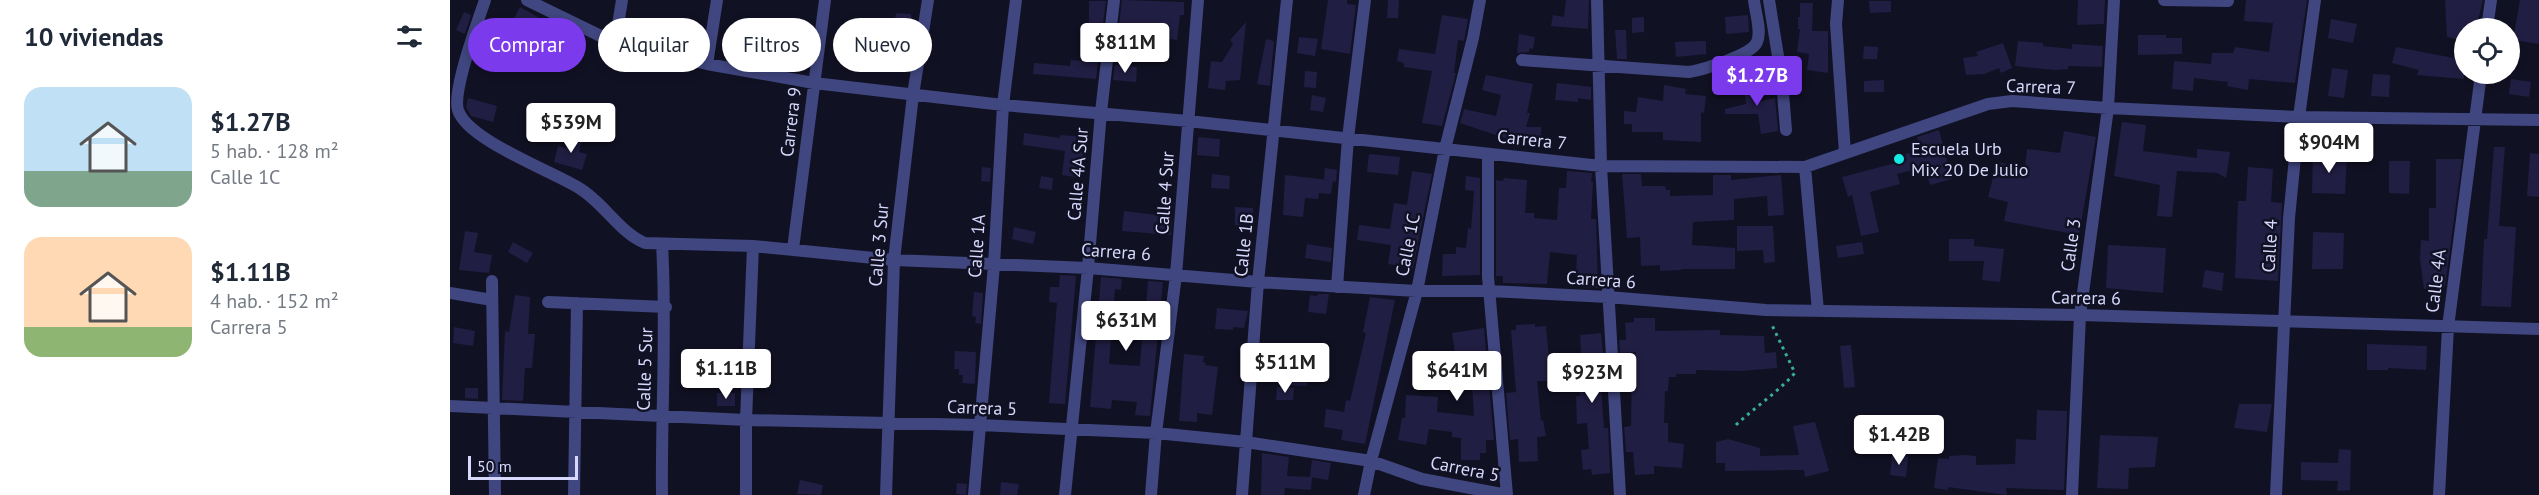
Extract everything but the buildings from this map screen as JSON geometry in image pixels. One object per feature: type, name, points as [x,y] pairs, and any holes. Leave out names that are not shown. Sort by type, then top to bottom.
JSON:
[{"type":"street","name":"Carrera 6","points":[[485,0],[466,55],[457,100],[458,110],[464,121],[495,145],[585,191],[636,240],[645,243],[753,246],[894,260],[1088,268],[1337,287],[1608,297],[1768,310],[2080,315],[2539,329]]},
{"type":"street","name":"Carrera 7","points":[[527,0],[598,35]]},
{"type":"street","points":[[619,18],[622,0]]},
{"type":"street","points":[[710,45],[717,0]]},
{"type":"street","name":"Carrera 9","points":[[793,249],[825,0]]},
{"type":"street","name":"Calle 3 Sur","points":[[886,495],[894,260],[912,95],[928,0]]},
{"type":"street","name":"Calle 1A","points":[[974,495],[994,265],[1003,105],[1016,0]]},
{"type":"street","name":"Calle 4A Sur","points":[[1065,495],[1101,112],[1114,0]]},
{"type":"street","name":"Calle 4 Sur","points":[[1152,495],[1156,433],[1176,275],[1198,0]]},
{"type":"street","name":"Calle 1B","points":[[1242,495],[1258,282],[1287,0]]},
{"type":"street","points":[[1337,287],[1348,138],[1365,0]]},
{"type":"street","name":"Calle 1C","points":[[1364,495],[1417,291],[1445,149],[1473,38],[1480,0]]},
{"type":"street","points":[[1597,0],[1601,166],[1620,495]]},
{"type":"street","points":[[1522,60],[1597,67],[1689,72],[1701,70],[1749,51],[1756,45],[1759,35],[1754,0]]},
{"type":"street","points":[[1769,0],[1782,81],[1786,130]]},
{"type":"street","points":[[1838,0],[1836,24],[1845,153]]},
{"type":"street","name":"Calle 3","points":[[2072,495],[2080,315],[2108,108],[2114,0]]},
{"type":"street","points":[[2164,0],[2228,1]]},
{"type":"street","name":"Calle 4","points":[[2276,495],[2289,218],[2314,0]]},
{"type":"street","points":[[2488,18],[2491,0]]},
{"type":"street","name":"Carrera 7","points":[[710,65],[814,83],[912,95],[1003,105],[1101,112],[1601,166],[1713,165],[1770,169],[1805,167],[1988,104],[2012,101],[2299,117],[2539,120]]},
{"type":"street","name":"Calle 4A","points":[[2439,495],[2448,327],[2480,84]]},
{"type":"street","points":[[1488,154],[1489,291],[1507,495]]},
{"type":"street","points":[[1805,167],[1818,311]]},
{"type":"street","name":"Calle 5 Sur","points":[[662,244],[666,307],[661,415],[662,495]]},
{"type":"street","points":[[746,495],[746,420],[753,246]]},
{"type":"street","points":[[492,280],[495,495]]},
{"type":"street","points":[[450,293],[492,300]]},
{"type":"street","points":[[548,302],[666,307]]},
{"type":"street","points":[[574,495],[577,303]]},
{"type":"street","name":"Carrera 5","points":[[450,406],[574,410],[746,420],[980,425],[1156,433],[1246,442],[1371,461],[1422,479],[1507,495]]},
{"type":"path","points":[[1736,425],[1756,406],[1781,388],[1794,373],[1768,310]]},
{"type":"place","name":"Escuela Urb Mix 20 De Julio","points":[[1899,159]]}]
